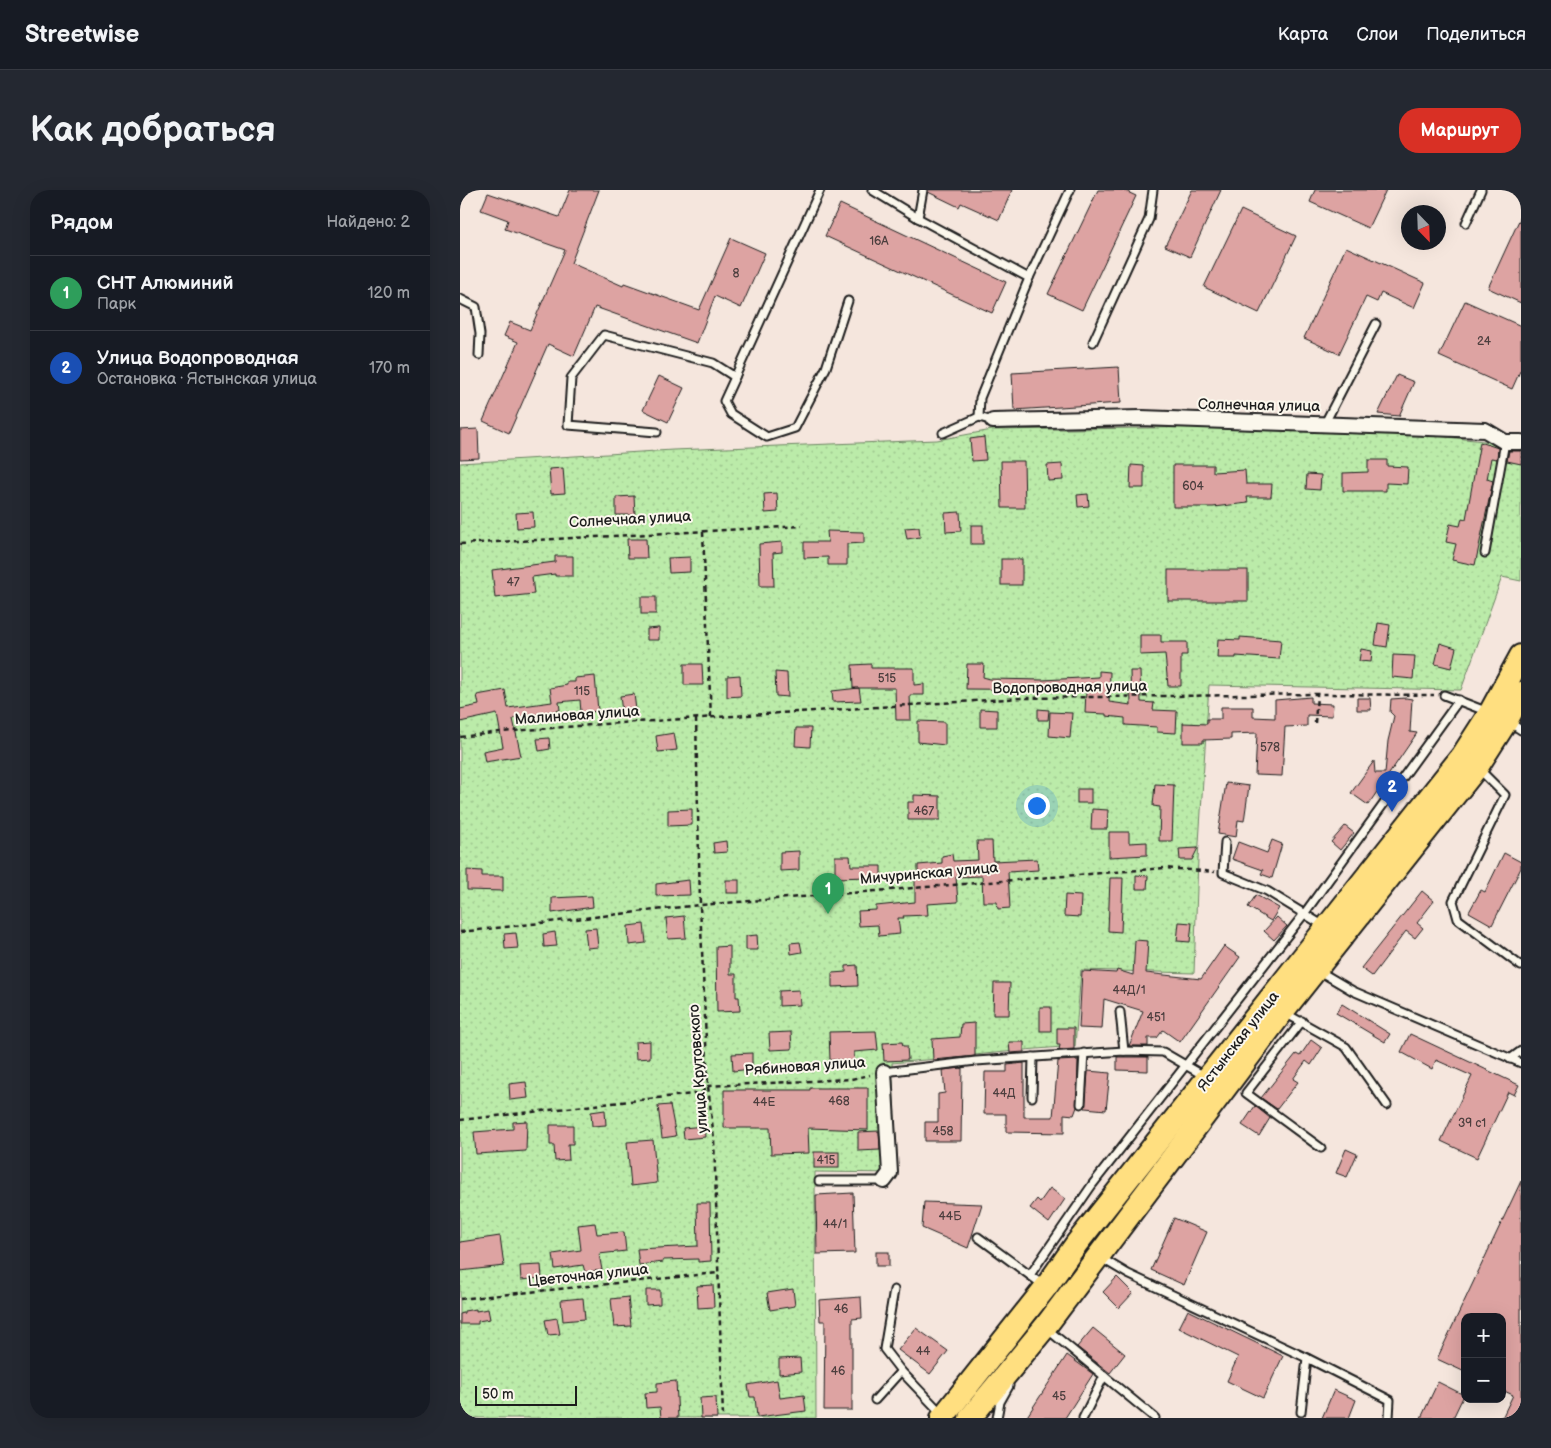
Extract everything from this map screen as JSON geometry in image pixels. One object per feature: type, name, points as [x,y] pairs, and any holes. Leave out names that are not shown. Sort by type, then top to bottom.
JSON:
[{"type":"main road","name":"Ястынская улица","points":[[944,1417],[1038,1281],[1077,1243],[1463,754],[1506,721],[1521,656]]},
{"type":"main road","name":"Ястынская улица","points":[[970,1418],[1041,1332],[1098,1256],[1292,1016],[1316,969],[1477,767],[1521,693]]},
{"type":"street","name":"Солнечная улица","points":[[993,421],[1141,418],[1325,423],[1485,430],[1505,442],[1521,442]]},
{"type":"street","points":[[884,1072],[890,1173],[884,1181]]},
{"type":"lane","points":[[820,190],[724,401],[731,414],[767,437],[795,428],[826,368],[848,301]]},
{"type":"lane","points":[[872,190],[918,218],[1029,278]]},
{"type":"lane","points":[[918,218],[923,190]]},
{"type":"lane","points":[[979,417],[980,398],[1029,278],[1070,190]]},
{"type":"lane","points":[[1093,342],[1149,219],[1153,190]]},
{"type":"lane","points":[[1466,223],[1481,190]]},
{"type":"lane","points":[[460,299],[476,307],[480,334],[479,355]]},
{"type":"lane","points":[[1325,423],[1376,324]]},
{"type":"lane","points":[[657,432],[568,425],[571,378],[604,336],[713,363],[735,377]]},
{"type":"lane","points":[[943,433],[979,417],[993,421]]},
{"type":"lane","points":[[1485,554],[1505,442]]},
{"type":"lane","points":[[1444,695],[1460,700],[1506,721]]},
{"type":"lane","points":[[978,1237],[1038,1281],[1092,1185],[1304,914],[1460,700]]},
{"type":"lane","points":[[1477,767],[1504,795],[1453,901],[1458,919],[1521,966]]},
{"type":"lane","points":[[1225,842],[1224,873],[1267,891],[1327,928]]},
{"type":"lane","points":[[1316,969],[1353,992],[1521,1063]]},
{"type":"lane","points":[[1120,1012],[1124,1051]]},
{"type":"lane","points":[[1321,1148],[1246,1092],[1292,1016],[1346,1047],[1387,1106]]},
{"type":"lane","name":"Рябиновая улица","points":[[884,1072],[976,1061],[1124,1051],[1163,1052],[1187,1064],[1208,1079]]},
{"type":"lane","points":[[1510,1059],[1521,1051]]},
{"type":"lane","points":[[1080,1104],[1084,1053]]},
{"type":"lane","points":[[1032,1097],[1033,1057]]},
{"type":"lane","points":[[819,1181],[884,1181]]},
{"type":"lane","points":[[1098,1256],[1128,1274],[1308,1358],[1390,1400],[1389,1418]]},
{"type":"lane","points":[[894,1290],[884,1349],[901,1371],[944,1417]]},
{"type":"lane","points":[[997,1418],[1000,1402],[1041,1332],[1104,1376],[1155,1418]]},
{"type":"lane","points":[[1301,1412],[1308,1358]]},
{"type":"lane","points":[[875,1400],[901,1371]]},
{"type":"lane","points":[[1083,1418],[1104,1376]]},
{"type":"path","name":"Солнечная улица","points":[[460,544],[802,526]]},
{"type":"path","points":[[704,532],[711,718]]},
{"type":"path","points":[[1315,723],[1317,694]]},
{"type":"path","name":"Водопроводная улица","points":[[696,718],[1022,698],[1317,694],[1444,695]]},
{"type":"path","name":"Малиновая улица","points":[[460,738],[500,732],[696,718]]},
{"type":"path","name":"улица Крутовского","points":[[696,718],[700,905],[708,1086],[714,1139],[723,1418]]},
{"type":"path","name":"Мичуринская улица","points":[[460,932],[700,905],[1165,868],[1224,873]]},
{"type":"path","name":"Рябиновая улица","points":[[460,1120],[701,1092],[708,1086],[851,1079],[884,1072]]},
{"type":"path","name":"Цветочная улица","points":[[460,1300],[718,1273]]},
{"type":"green space","points":[[1219,427],[1362,428],[1521,445],[1521,581],[1502,577],[1461,690],[1209,685],[1198,859],[1194,973],[1081,970],[1075,1046],[892,1063],[898,1173],[815,1172],[816,1418],[460,1418],[460,463],[673,450],[937,440],[992,430]]},
{"type":"building","points":[[570,190],[599,190],[571,263],[623,286],[624,283],[699,310],[731,238],[765,253],[741,308],[715,296],[697,343],[595,307],[574,356],[548,344],[509,433],[483,421],[518,342],[504,336],[510,322],[530,330],[565,250],[505,229],[508,220],[481,210],[488,193],[559,217]]},
{"type":"building","points":[[928,190],[1012,190],[999,220],[961,203],[959,207],[928,192]]},
{"type":"building","points":[[1098,190],[1123,190],[1136,196],[1082,310],[1048,294]]},
{"type":"building","points":[[1192,190],[1221,190],[1190,257],[1165,246]]},
{"type":"building","points":[[1315,190],[1386,190],[1368,228],[1310,202]]},
{"type":"building","points":[[840,204],[1006,282],[992,313],[825,236]]},
{"type":"building","points":[[1241,210],[1296,236],[1259,313],[1204,287]]},
{"type":"building","points":[[1521,216],[1521,303],[1488,288]]},
{"type":"building","points":[[1346,247],[1425,283],[1414,308],[1381,293],[1377,302],[1366,297],[1339,354],[1304,338]]},
{"type":"building","points":[[1465,301],[1521,326],[1521,369],[1512,389],[1439,356]]},
{"type":"building","points":[[1119,367],[1121,403],[1014,410],[1012,373]]},
{"type":"building","points":[[1397,375],[1414,382],[1399,416],[1378,414]]},
{"type":"building","points":[[659,376],[684,388],[668,422],[643,410]]},
{"type":"building","points":[[478,429],[479,458],[460,459],[460,430]]},
{"type":"building","points":[[984,437],[986,460],[972,461],[970,439]]},
{"type":"building","points":[[1480,442],[1498,448],[1497,459],[1491,458],[1487,479],[1493,481],[1475,565],[1452,560],[1456,544],[1446,542],[1450,524],[1460,526],[1462,518],[1466,519]]},
{"type":"building","points":[[1509,451],[1521,451],[1521,464],[1507,461]]},
{"type":"building","points":[[1368,460],[1387,460],[1387,466],[1408,467],[1407,484],[1386,483],[1386,491],[1343,491],[1343,473],[1368,472]]},
{"type":"building","points":[[1001,461],[1024,461],[1025,508],[1002,508]]},
{"type":"building","points":[[1062,464],[1063,480],[1048,481],[1047,465]]},
{"type":"building","points":[[1131,465],[1144,466],[1144,488],[1130,488]]},
{"type":"building","points":[[1173,465],[1213,465],[1213,472],[1245,470],[1246,484],[1272,484],[1271,497],[1247,497],[1248,503],[1213,507],[1173,507]]},
{"type":"building","points":[[563,468],[565,493],[551,494],[549,469]]},
{"type":"building","points":[[1307,474],[1321,475],[1320,490],[1306,489]]},
{"type":"building","points":[[777,493],[778,512],[765,513],[764,494]]},
{"type":"building","points":[[1088,494],[1089,506],[1078,507],[1077,495]]},
{"type":"building","points":[[634,496],[635,515],[616,515],[616,497]]},
{"type":"building","points":[[533,512],[534,527],[517,528],[516,513]]},
{"type":"building","points":[[960,512],[961,531],[946,532],[945,513]]},
{"type":"building","points":[[971,525],[983,525],[983,544],[971,544]]},
{"type":"building","points":[[919,527],[920,537],[907,539],[905,528]]},
{"type":"building","points":[[827,531],[864,532],[864,543],[847,544],[847,565],[828,565],[828,557],[804,558],[804,542],[828,542]]},
{"type":"building","points":[[627,539],[646,539],[647,558],[628,558]]},
{"type":"building","points":[[782,542],[782,552],[773,553],[774,586],[760,586],[759,544]]},
{"type":"building","points":[[555,556],[573,556],[573,576],[555,576],[555,574],[532,577],[534,594],[495,598],[492,570],[555,562]]},
{"type":"building","points":[[690,557],[690,572],[669,573],[668,558]]},
{"type":"building","points":[[1001,559],[1022,559],[1022,585],[1001,585]]},
{"type":"building","points":[[1168,570],[1248,570],[1248,601],[1168,601]]},
{"type":"building","points":[[641,597],[656,597],[656,614],[641,614]]},
{"type":"building","points":[[1378,623],[1390,625],[1387,647],[1375,645]]},
{"type":"building","points":[[659,628],[659,640],[647,640],[647,629]]},
{"type":"building","points":[[1140,635],[1161,635],[1161,642],[1187,642],[1187,655],[1181,655],[1181,686],[1168,686],[1165,654],[1140,655]]},
{"type":"building","points":[[1240,637],[1281,640],[1279,659],[1236,656],[1236,658],[1217,658],[1218,639],[1240,640]]},
{"type":"building","points":[[1440,643],[1456,648],[1451,668],[1435,664]]},
{"type":"building","points":[[1361,649],[1372,651],[1371,662],[1359,661]]},
{"type":"building","points":[[1393,655],[1415,656],[1413,679],[1392,677]]},
{"type":"building","points":[[684,664],[702,664],[703,685],[684,685]]},
{"type":"building","points":[[871,664],[871,668],[914,668],[914,685],[924,684],[924,695],[910,695],[911,720],[896,720],[895,688],[853,688],[852,665]]},
{"type":"building","points":[[967,664],[984,664],[983,677],[990,679],[1043,680],[1099,677],[1099,671],[1110,672],[1109,702],[1131,705],[1130,671],[1140,671],[1141,702],[1154,703],[1153,710],[1177,711],[1176,733],[1157,732],[1157,727],[1125,725],[1125,718],[1106,716],[1106,714],[1085,713],[1086,690],[966,689]]},
{"type":"building","points":[[775,672],[787,673],[788,697],[776,696]]},
{"type":"building","points":[[740,675],[741,696],[727,697],[727,676]]},
{"type":"building","points":[[595,676],[598,711],[581,713],[580,700],[569,701],[559,702],[560,710],[513,719],[521,756],[485,762],[483,751],[503,747],[497,714],[460,722],[460,709],[479,705],[477,695],[505,690],[508,708],[552,702],[550,688],[567,685],[567,682],[575,682],[575,678]]},
{"type":"building","points":[[859,688],[861,701],[833,702],[832,691]]},
{"type":"building","points":[[634,694],[636,710],[622,712],[620,696]]},
{"type":"building","points":[[1311,697],[1311,703],[1333,704],[1332,716],[1307,715],[1307,726],[1285,727],[1282,776],[1255,775],[1257,733],[1231,734],[1231,739],[1203,740],[1203,743],[1183,743],[1183,723],[1207,724],[1207,719],[1221,719],[1221,707],[1253,707],[1253,717],[1275,718],[1275,700]]},
{"type":"building","points":[[1357,698],[1370,698],[1371,710],[1357,710]]},
{"type":"building","points":[[1391,699],[1412,699],[1410,732],[1417,733],[1368,805],[1351,793],[1374,761],[1375,773],[1385,773],[1388,741],[1394,716],[1390,712]]},
{"type":"building","points":[[980,709],[997,710],[997,727],[980,727]]},
{"type":"building","points":[[1038,709],[1049,710],[1048,720],[1038,720]]},
{"type":"building","points":[[1050,712],[1072,713],[1070,738],[1049,736]]},
{"type":"building","points":[[918,721],[945,722],[945,745],[918,742]]},
{"type":"building","points":[[796,728],[811,728],[810,747],[795,746]]},
{"type":"building","points":[[674,733],[677,750],[658,752],[656,736]]},
{"type":"building","points":[[549,738],[550,749],[539,751],[537,739]]},
{"type":"building","points":[[1226,783],[1249,786],[1244,821],[1238,820],[1236,837],[1218,834]]},
{"type":"building","points":[[1155,784],[1174,785],[1172,841],[1159,841],[1160,807],[1153,806]]},
{"type":"building","points":[[1077,789],[1091,789],[1091,803],[1077,803]]},
{"type":"building","points":[[914,795],[940,796],[940,820],[908,820],[908,802],[914,802]]},
{"type":"building","points":[[692,809],[692,825],[668,826],[668,810]]},
{"type":"building","points":[[1092,809],[1108,810],[1107,829],[1091,829]]},
{"type":"building","points":[[1345,826],[1354,833],[1340,850],[1331,842]]},
{"type":"building","points":[[1109,832],[1129,832],[1129,843],[1147,842],[1147,855],[1109,857]]},
{"type":"building","points":[[1272,840],[1282,844],[1272,878],[1261,874],[1263,870],[1232,859],[1238,842],[1267,853]]},
{"type":"building","points":[[726,841],[727,852],[714,853],[713,843]]},
{"type":"building","points":[[977,841],[992,841],[993,861],[1037,859],[1038,870],[1008,872],[1010,908],[998,909],[997,902],[983,902],[982,876],[956,877],[958,902],[927,904],[928,915],[898,918],[900,934],[879,936],[878,925],[859,926],[858,911],[876,910],[876,906],[915,902],[915,872],[918,872],[918,865],[942,863],[942,856],[952,854],[953,861],[978,860]]},
{"type":"building","points":[[1198,848],[1192,860],[1180,860],[1179,849]]},
{"type":"building","points":[[799,851],[799,870],[780,871],[780,852]]},
{"type":"building","points":[[1504,853],[1521,862],[1521,868],[1492,925],[1469,912],[1481,890],[1485,892]]},
{"type":"building","points":[[835,856],[850,856],[851,866],[881,866],[881,881],[869,881],[869,877],[835,878]]},
{"type":"building","points":[[467,870],[482,871],[482,876],[503,876],[503,891],[467,890]]},
{"type":"building","points":[[1136,875],[1148,876],[1147,889],[1136,889]]},
{"type":"building","points":[[1110,878],[1123,878],[1121,932],[1108,931]]},
{"type":"building","points":[[689,880],[690,895],[656,896],[656,884]]},
{"type":"building","points":[[726,880],[739,880],[739,893],[726,893]]},
{"type":"building","points":[[1422,891],[1434,901],[1417,923],[1423,928],[1415,938],[1406,931],[1372,976],[1361,968]]},
{"type":"building","points":[[1065,895],[1081,896],[1080,917],[1064,916]]},
{"type":"building","points":[[1256,895],[1279,908],[1271,921],[1248,907]]},
{"type":"building","points":[[592,896],[593,907],[552,913],[552,898]]},
{"type":"building","points":[[684,916],[686,938],[668,939],[666,918]]},
{"type":"building","points":[[1277,917],[1287,926],[1274,940],[1264,931]]},
{"type":"building","points":[[1179,922],[1192,923],[1190,942],[1177,941]]},
{"type":"building","points":[[644,924],[646,943],[629,945],[628,926]]},
{"type":"building","points":[[596,928],[598,947],[587,948],[585,929]]},
{"type":"building","points":[[555,932],[557,946],[544,947],[543,934]]},
{"type":"building","points":[[516,933],[518,948],[505,949],[504,934]]},
{"type":"building","points":[[757,935],[758,950],[746,950],[746,936]]},
{"type":"building","points":[[1135,940],[1148,941],[1146,973],[1201,979],[1224,946],[1240,957],[1180,1042],[1163,1030],[1157,1038],[1148,1038],[1148,1046],[1129,1046],[1143,1011],[1104,999],[1102,1029],[1079,1028],[1082,971],[1116,973],[1117,970],[1133,975]]},
{"type":"building","points":[[800,942],[802,952],[791,954],[790,943]]},
{"type":"building","points":[[730,946],[730,974],[736,974],[736,997],[739,997],[740,1011],[717,1012],[716,947]]},
{"type":"building","points":[[857,965],[858,986],[832,987],[832,973],[846,972],[846,966]]},
{"type":"building","points":[[994,983],[1010,983],[1009,1015],[993,1015]]},
{"type":"building","points":[[799,990],[800,1005],[779,1006],[779,991]]},
{"type":"building","points":[[1342,1004],[1390,1034],[1385,1042],[1336,1013]]},
{"type":"building","points":[[1040,1007],[1051,1007],[1051,1031],[1040,1031]]},
{"type":"building","points":[[975,1023],[975,1056],[933,1060],[932,1039],[960,1037],[961,1024]]},
{"type":"building","points":[[1057,1028],[1074,1028],[1074,1049],[1059,1050],[1060,1045],[1057,1045]]},
{"type":"building","points":[[876,1031],[878,1050],[854,1052],[855,1067],[843,1067],[842,1060],[830,1060],[829,1032]]},
{"type":"building","points":[[791,1032],[792,1049],[770,1050],[769,1033]]},
{"type":"building","points":[[1410,1034],[1519,1085],[1514,1095],[1508,1092],[1477,1158],[1441,1141],[1472,1076],[1436,1060],[1432,1069],[1401,1052]]},
{"type":"building","points":[[1311,1040],[1322,1048],[1311,1065],[1306,1061],[1293,1079],[1298,1082],[1277,1109],[1261,1098],[1296,1054],[1300,1056]]},
{"type":"building","points":[[650,1041],[650,1058],[636,1059],[635,1042]]},
{"type":"building","points":[[902,1042],[903,1046],[907,1046],[908,1060],[884,1061],[883,1043]]},
{"type":"building","points":[[1009,1042],[1024,1042],[1024,1052],[1010,1053]]},
{"type":"building","points":[[752,1053],[752,1069],[733,1071],[732,1054]]},
{"type":"building","points":[[1117,1057],[1148,1057],[1148,1071],[1117,1070]]},
{"type":"building","points":[[1078,1060],[1077,1107],[1074,1115],[1064,1114],[1064,1133],[1006,1132],[1006,1114],[984,1114],[985,1072],[1007,1072],[1007,1065],[1024,1063],[1024,1117],[1053,1117],[1058,1061]]},
{"type":"building","points":[[962,1068],[961,1141],[925,1141],[925,1122],[938,1122],[938,1094],[945,1093],[943,1070]]},
{"type":"building","points":[[1088,1071],[1110,1073],[1106,1110],[1085,1108]]},
{"type":"building","points":[[526,1082],[528,1098],[510,1100],[509,1084]]},
{"type":"building","points":[[810,1088],[868,1088],[868,1130],[808,1128],[809,1153],[771,1154],[770,1128],[724,1128],[724,1090],[810,1090]]},
{"type":"building","points":[[670,1105],[676,1136],[662,1138],[658,1106]]},
{"type":"building","points":[[1255,1106],[1270,1118],[1259,1136],[1242,1125]]},
{"type":"building","points":[[605,1110],[606,1125],[592,1126],[591,1112]]},
{"type":"building","points":[[527,1121],[526,1151],[476,1154],[474,1132],[513,1129],[513,1122]]},
{"type":"building","points":[[550,1125],[573,1125],[573,1144],[568,1144],[569,1160],[555,1161],[554,1145],[550,1145]]},
{"type":"building","points":[[704,1126],[705,1137],[684,1139],[683,1128]]},
{"type":"building","points":[[879,1131],[880,1150],[858,1151],[858,1132]]},
{"type":"building","points":[[653,1140],[657,1183],[631,1186],[627,1142]]},
{"type":"building","points":[[1346,1149],[1357,1154],[1347,1177],[1336,1173]]},
{"type":"building","points":[[814,1152],[839,1152],[839,1168],[814,1168]]},
{"type":"building","points":[[1521,1181],[1521,1418],[1502,1418],[1513,1395],[1506,1392],[1506,1313],[1461,1313],[1461,1370],[1437,1359]]},
{"type":"building","points":[[1050,1188],[1065,1199],[1049,1223],[1030,1208],[1037,1199],[1040,1202]]},
{"type":"building","points":[[853,1193],[855,1253],[817,1254],[816,1195]]},
{"type":"building","points":[[924,1202],[982,1204],[968,1248],[922,1228]]},
{"type":"building","points":[[697,1203],[710,1203],[711,1261],[698,1262],[698,1259],[663,1260],[663,1262],[639,1265],[637,1249],[698,1246]]},
{"type":"building","points":[[1174,1218],[1207,1232],[1184,1285],[1151,1270]]},
{"type":"building","points":[[595,1223],[597,1234],[624,1232],[626,1251],[599,1254],[602,1270],[585,1272],[583,1265],[555,1269],[553,1254],[581,1250],[578,1225]]},
{"type":"building","points":[[500,1236],[504,1266],[460,1271],[460,1242]]},
{"type":"building","points":[[876,1252],[889,1252],[889,1266],[876,1266]]},
{"type":"building","points":[[541,1265],[542,1278],[521,1280],[520,1266]]},
{"type":"building","points":[[1117,1277],[1133,1293],[1119,1308],[1103,1292]]},
{"type":"building","points":[[713,1285],[714,1307],[698,1308],[697,1286]]},
{"type":"building","points":[[793,1289],[795,1306],[770,1310],[767,1293]]},
{"type":"building","points":[[646,1290],[660,1290],[660,1304],[646,1305]]},
{"type":"building","points":[[628,1297],[631,1326],[614,1327],[611,1299]]},
{"type":"building","points":[[861,1297],[862,1318],[852,1319],[852,1410],[824,1410],[825,1321],[820,1321],[819,1300]]},
{"type":"building","points":[[583,1298],[585,1319],[563,1321],[561,1300]]},
{"type":"building","points":[[476,1309],[476,1311],[488,1309],[490,1319],[478,1321],[478,1324],[460,1324],[460,1314],[464,1313],[464,1311]]},
{"type":"building","points":[[1188,1310],[1283,1356],[1263,1398],[1227,1381],[1238,1357],[1179,1328]]},
{"type":"building","points":[[557,1318],[560,1334],[548,1335],[545,1320]]},
{"type":"building","points":[[916,1328],[948,1351],[930,1374],[898,1350]]},
{"type":"building","points":[[1093,1328],[1125,1354],[1110,1373],[1077,1347]]},
{"type":"building","points":[[1067,1355],[1093,1374],[1065,1418],[1026,1418]]},
{"type":"building","points":[[800,1358],[801,1372],[779,1374],[779,1359]]},
{"type":"building","points":[[777,1380],[780,1398],[804,1395],[806,1411],[757,1417],[755,1397],[750,1397],[748,1385]]},
{"type":"building","points":[[676,1381],[678,1418],[661,1418],[660,1407],[646,1408],[645,1393],[657,1392],[657,1383]]},
{"type":"building","points":[[1438,1382],[1461,1394],[1461,1401],[1453,1418],[1421,1418]]},
{"type":"building","points":[[1334,1390],[1356,1400],[1349,1418],[1322,1418]]},
{"type":"building","points":[[716,1397],[717,1418],[701,1418],[700,1398]]},
{"type":"place","name":"Улица Водопроводная","points":[[1392,812]]},
{"type":"place","name":"СНТ Алюминий","points":[[828,914]]}]
